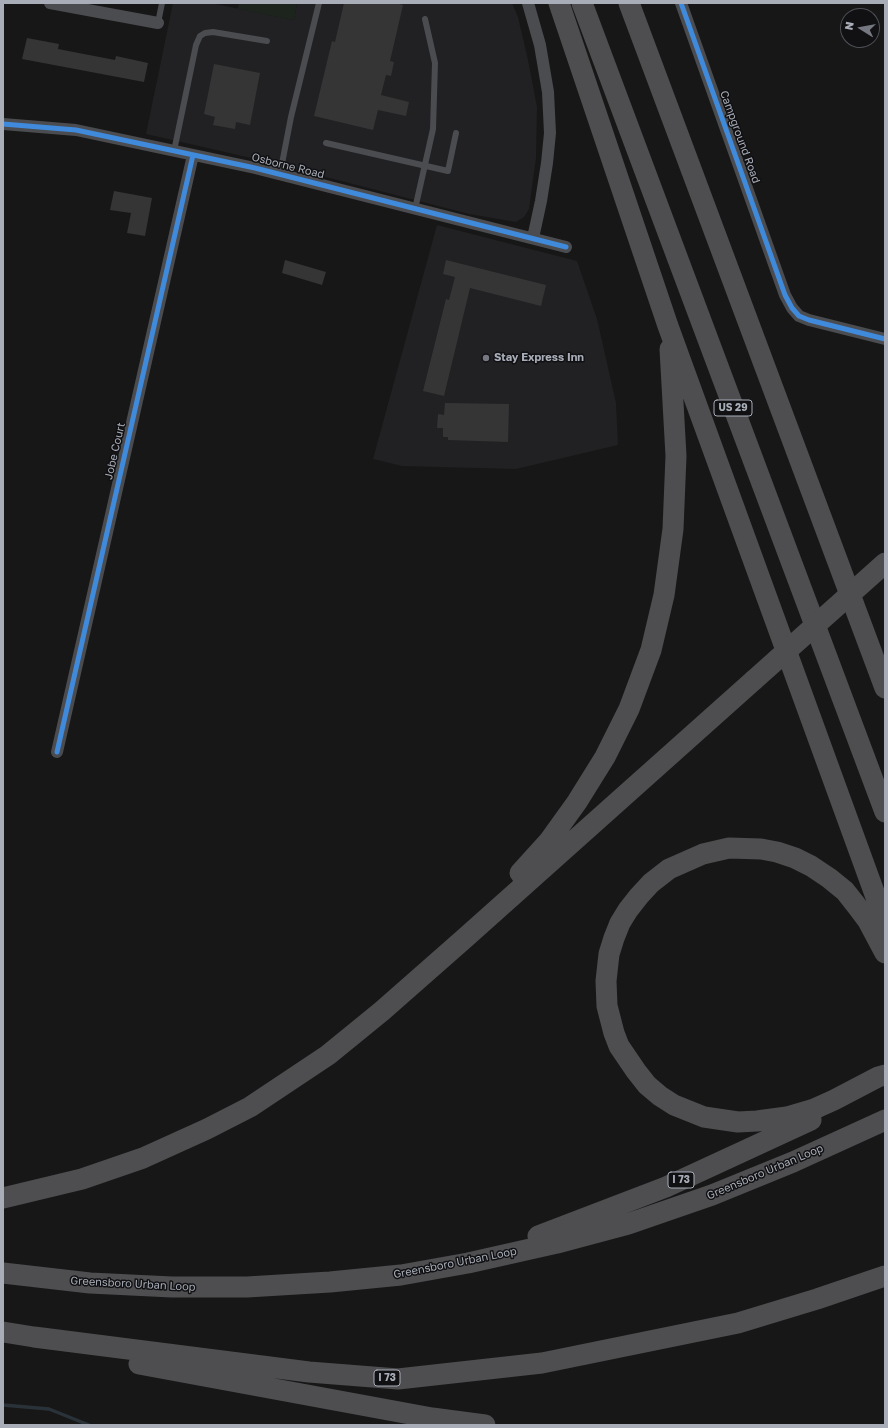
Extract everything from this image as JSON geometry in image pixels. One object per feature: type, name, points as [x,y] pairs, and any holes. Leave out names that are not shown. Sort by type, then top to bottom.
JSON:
[{"type":"highway","points":[[559,3],[668,326],[885,922]]},
{"type":"highway","name":"US 29","points":[[582,3],[885,812]]},
{"type":"highway","points":[[629,3],[885,688]]},
{"type":"highway","points":[[465,938],[488,906],[549,841],[581,795],[605,757],[629,708],[651,650],[664,595],[673,529],[676,456],[668,326]]},
{"type":"highway","points":[[3,1198],[82,1179],[143,1158],[207,1129],[250,1107],[328,1055],[382,1011],[465,938],[885,563]]},
{"type":"highway","points":[[885,953],[868,921],[845,891],[829,878],[811,866],[795,858],[777,852],[761,849],[729,848],[703,854],[669,869],[643,891],[628,910],[620,924],[609,954],[606,981],[607,1006],[614,1033],[619,1046],[636,1071],[647,1085],[660,1096],[674,1105],[704,1117],[738,1122],[787,1117],[814,1109],[878,1077],[885,1075]]},
{"type":"highway","name":"I 73","points":[[468,1263],[666,1187],[844,1105],[880,1084],[885,1079]]},
{"type":"highway","name":"Greensboro Urban Loop","points":[[3,1273],[90,1283],[172,1288],[247,1287],[330,1282],[401,1275],[468,1263],[557,1243],[628,1224],[712,1195],[778,1168],[885,1120]]},
{"type":"highway","name":"I 73","points":[[3,1332],[309,1372],[398,1379],[542,1363],[738,1323],[885,1276]]},
{"type":"highway","points":[[34,1337],[113,1359],[432,1418],[485,1425]]},
{"type":"highway","points":[[432,1418],[461,1425]]},
{"type":"street","points":[[50,3],[158,23]]},
{"type":"street","points":[[528,3],[540,45],[548,92],[550,132],[541,202],[533,238]]},
{"type":"street","name":"Campground Road","points":[[681,3],[785,295],[792,308],[799,316],[822,324],[885,339]]},
{"type":"street","name":"Osborne Road","points":[[3,124],[76,130],[280,174],[566,247]]},
{"type":"street","name":"Jobe Court","points":[[57,752],[193,155]]},
{"type":"lane","points":[[158,23],[162,3]]},
{"type":"lane","points":[[280,174],[291,117],[319,3]]},
{"type":"lane","points":[[415,209],[426,166],[433,129],[435,63],[425,19]]},
{"type":"lane","points":[[174,151],[196,45],[200,36],[205,33],[213,32],[267,41]]},
{"type":"lane","points":[[326,143],[448,171],[456,132]]},
{"type":"shaded area","points":[[173,3],[210,3],[294,20],[297,3],[512,3],[518,17],[537,107],[536,158],[529,209],[524,217],[516,222],[469,214],[260,160],[146,134]]},
{"type":"shaded area","points":[[239,3],[297,3],[294,20],[238,9]]},
{"type":"shaded area","points":[[437,225],[577,261],[597,319],[616,403],[618,445],[516,469],[402,466],[373,459]]},
{"type":"building","points":[[344,3],[396,3],[403,5],[390,61],[394,62],[391,76],[386,75],[381,95],[409,102],[406,116],[378,110],[373,130],[314,116],[332,41],[335,42]]},
{"type":"building","points":[[27,38],[59,44],[58,49],[115,60],[116,56],[148,63],[144,82],[22,59]]},
{"type":"building","points":[[214,64],[260,73],[250,125],[236,122],[235,129],[213,125],[215,117],[204,114]]},
{"type":"building","points":[[114,191],[152,198],[145,236],[127,233],[131,213],[110,210]]},
{"type":"building","points":[[285,260],[326,272],[322,285],[282,273]]},
{"type":"building","points":[[446,260],[546,285],[541,306],[470,288],[444,396],[423,391],[446,299],[449,300],[455,277],[443,274]]},
{"type":"building","points":[[445,403],[509,404],[508,442],[448,440],[448,437],[443,437],[443,428],[437,428],[438,414],[444,415]]},
{"type":"waterway","points":[[3,1405],[49,1409],[89,1425]]},
{"type":"cycle path","points":[[681,3],[785,295],[792,308],[799,316],[809,320],[885,339]]},
{"type":"cycle path","points":[[3,124],[76,130],[255,168],[566,247]]},
{"type":"cycle path","points":[[57,752],[193,155]]},
{"type":"place","name":"Stay Express Inn","points":[[486,358]]}]
